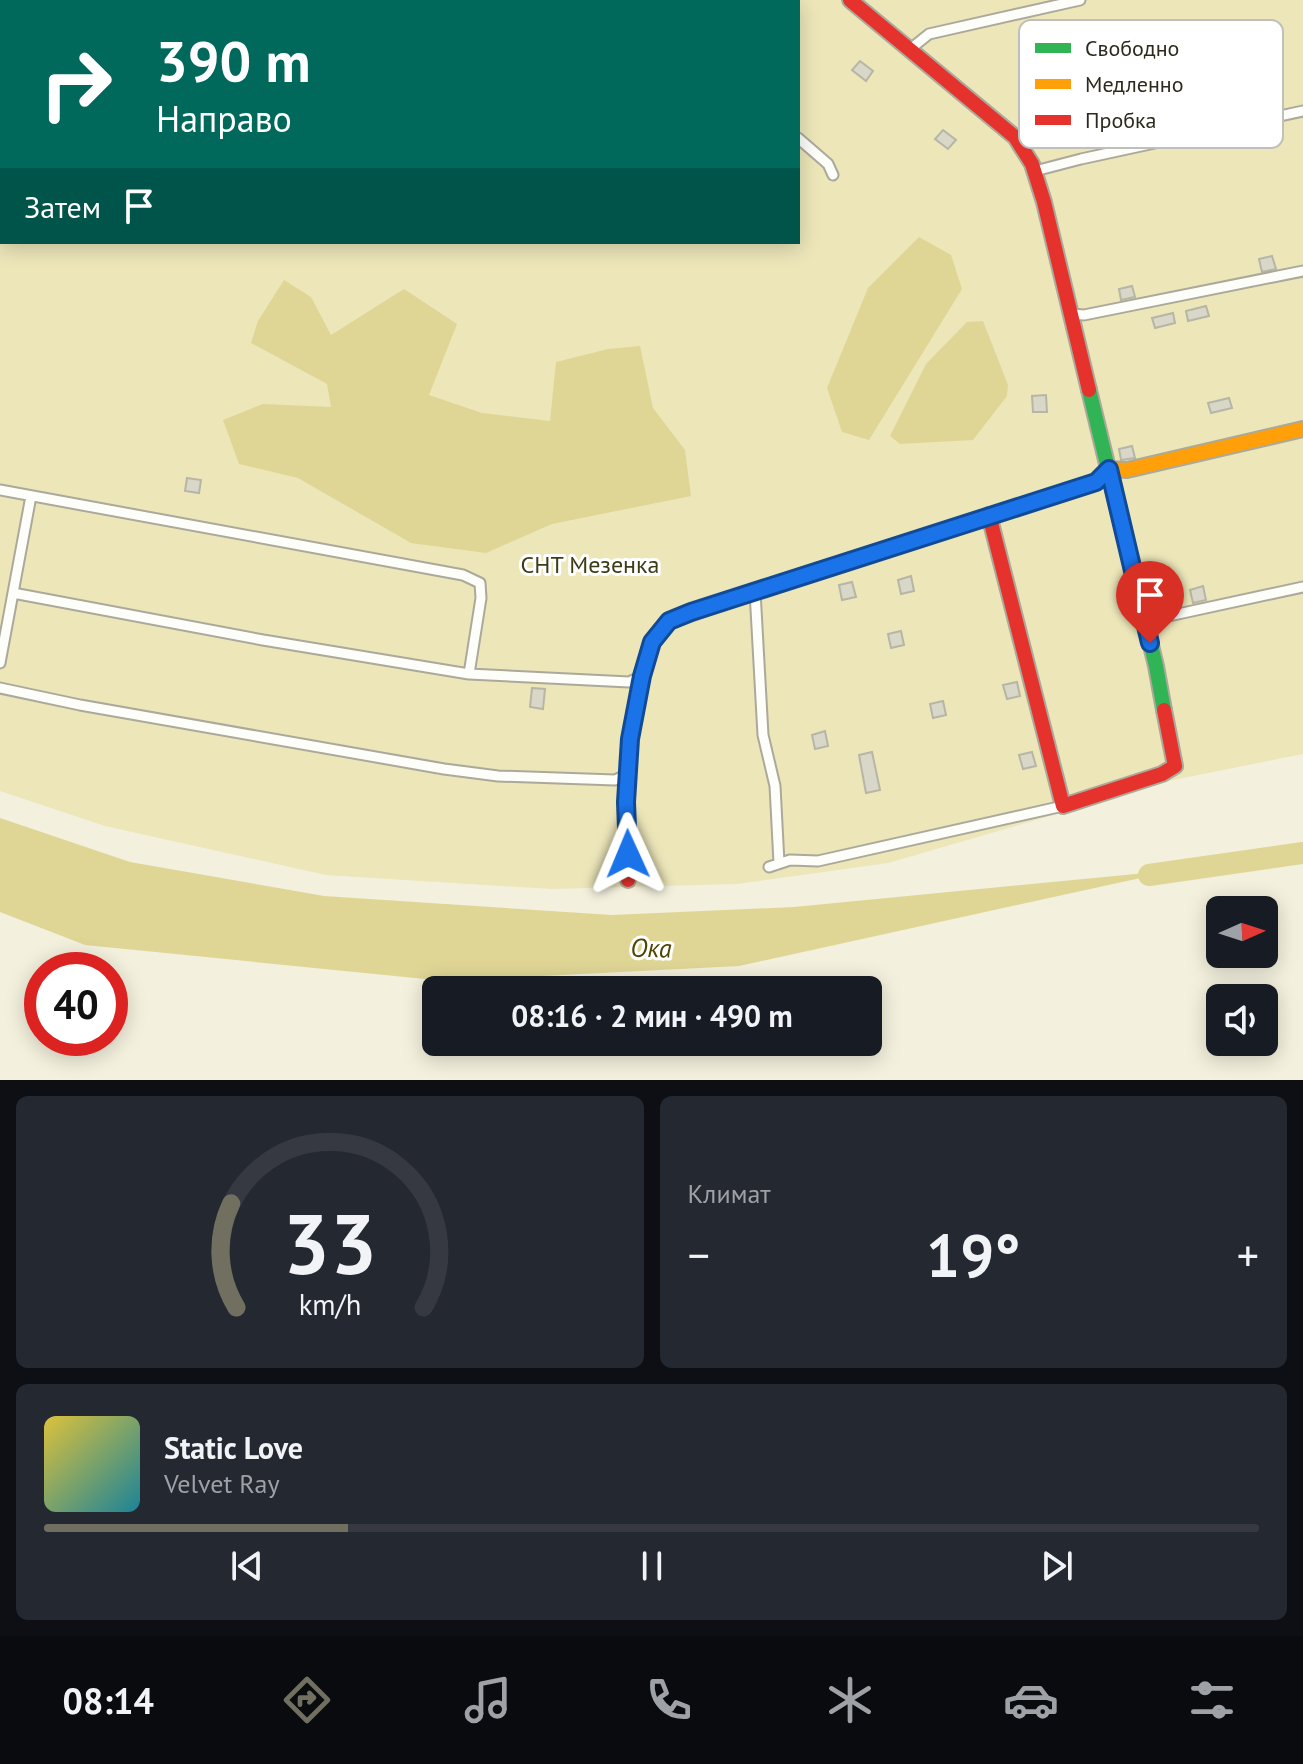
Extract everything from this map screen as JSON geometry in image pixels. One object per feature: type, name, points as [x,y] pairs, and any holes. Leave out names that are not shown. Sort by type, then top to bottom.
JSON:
[{"type":"street","points":[[850,0],[1019,143]]},
{"type":"street","points":[[909,50],[929,34],[1080,0]]},
{"type":"street","points":[[1283,115],[1303,111]]},
{"type":"street","points":[[800,140],[828,164],[833,175]]},
{"type":"street","points":[[755,591],[763,735],[775,786],[774,865],[790,860],[818,861],[1063,806],[1162,774],[1175,766],[1156,666],[1044,202],[1035,171],[1022,148]]},
{"type":"street","points":[[1035,171],[1132,148]]},
{"type":"street","points":[[1071,314],[1084,315],[1303,271]]},
{"type":"street","points":[[628,880],[626,802],[630,739],[652,642],[669,621],[1096,482],[1109,469],[1127,470],[1303,429]]},
{"type":"street","points":[[0,490],[463,575],[480,583],[481,598],[469,674]]},
{"type":"street","points":[[0,663],[31,496]]},
{"type":"street","points":[[989,515],[1063,806]]},
{"type":"street","points":[[1145,619],[1303,587]]},
{"type":"street","points":[[13,593],[263,640],[469,674],[629,682],[642,676]]},
{"type":"street","points":[[0,688],[444,769],[498,776],[615,780],[628,774]]},
{"type":"green space","name":"СНТ Мезенка","points":[[800,0],[1303,0],[1303,754],[1173,780],[888,863],[737,884],[551,889],[326,875],[105,826],[0,791],[0,244],[800,244]]},
{"type":"water","points":[[919,237],[951,255],[962,289],[869,440],[842,432],[827,388],[868,288]]},
{"type":"water","points":[[284,280],[311,297],[331,335],[404,289],[457,324],[429,395],[482,413],[550,421],[556,362],[608,349],[640,346],[653,408],[685,450],[691,496],[552,524],[486,553],[411,543],[298,478],[239,464],[223,420],[263,404],[331,407],[327,384],[251,343],[258,321]]},
{"type":"water","points":[[983,321],[1008,385],[1007,396],[973,440],[900,444],[890,436],[926,364],[967,322]]},
{"type":"water","points":[[0,818],[130,862],[324,896],[612,915],[794,907],[1177,870],[739,966],[543,976],[422,976],[422,979],[85,945],[0,912]]},
{"type":"building","points":[[860,61],[873,71],[866,81],[852,70]]},
{"type":"building","points":[[943,130],[956,140],[948,149],[935,139]]},
{"type":"building","points":[[1272,256],[1276,269],[1262,272],[1259,259]]},
{"type":"building","points":[[1132,286],[1135,297],[1121,300],[1119,289]]},
{"type":"building","points":[[1206,306],[1209,316],[1188,321],[1186,311]]},
{"type":"building","points":[[1173,313],[1175,323],[1155,328],[1152,318]]},
{"type":"building","points":[[1046,395],[1047,412],[1033,412],[1032,396]]},
{"type":"building","points":[[1229,398],[1232,408],[1211,413],[1208,403]]},
{"type":"building","points":[[1132,446],[1135,458],[1121,460],[1119,449]]},
{"type":"building","points":[[187,478],[201,480],[199,493],[185,491]]},
{"type":"building","points":[[911,576],[914,591],[901,594],[898,580]]},
{"type":"building","points":[[852,582],[856,597],[842,600],[839,585]]},
{"type":"building","points":[[1203,586],[1206,600],[1193,603],[1190,590]]},
{"type":"building","points":[[901,631],[904,645],[891,648],[888,634]]},
{"type":"building","points":[[1017,682],[1020,696],[1007,699],[1003,685]]},
{"type":"building","points":[[532,688],[545,689],[543,709],[530,707]]},
{"type":"building","points":[[943,701],[946,715],[933,718],[930,704]]},
{"type":"building","points":[[825,731],[828,746],[815,749],[812,735]]},
{"type":"building","points":[[872,752],[880,790],[866,793],[859,755]]},
{"type":"building","points":[[1032,752],[1036,766],[1023,769],[1019,755]]},
{"type":"waterway","name":"Ока","points":[[1149,875],[1303,853]]},
{"type":"traffic: fast","points":[[1089,390],[1164,710]]},
{"type":"traffic: slow","points":[[782,582],[1096,482],[1109,469],[1127,470],[1303,429]]},
{"type":"traffic: jam","points":[[850,0],[1019,143]]},
{"type":"traffic: jam","points":[[1022,148],[1032,164],[1044,202],[1089,390]]},
{"type":"traffic: jam","points":[[989,515],[1063,806],[1162,774],[1175,766],[1164,710]]},
{"type":"traffic: jam","points":[[628,880],[626,802],[630,739],[652,642],[669,621],[782,582]]},
{"type":"route","points":[[628,854],[626,802],[630,739],[642,676],[652,642],[669,621],[691,612],[1096,482],[1109,469],[1150,643]]}]
